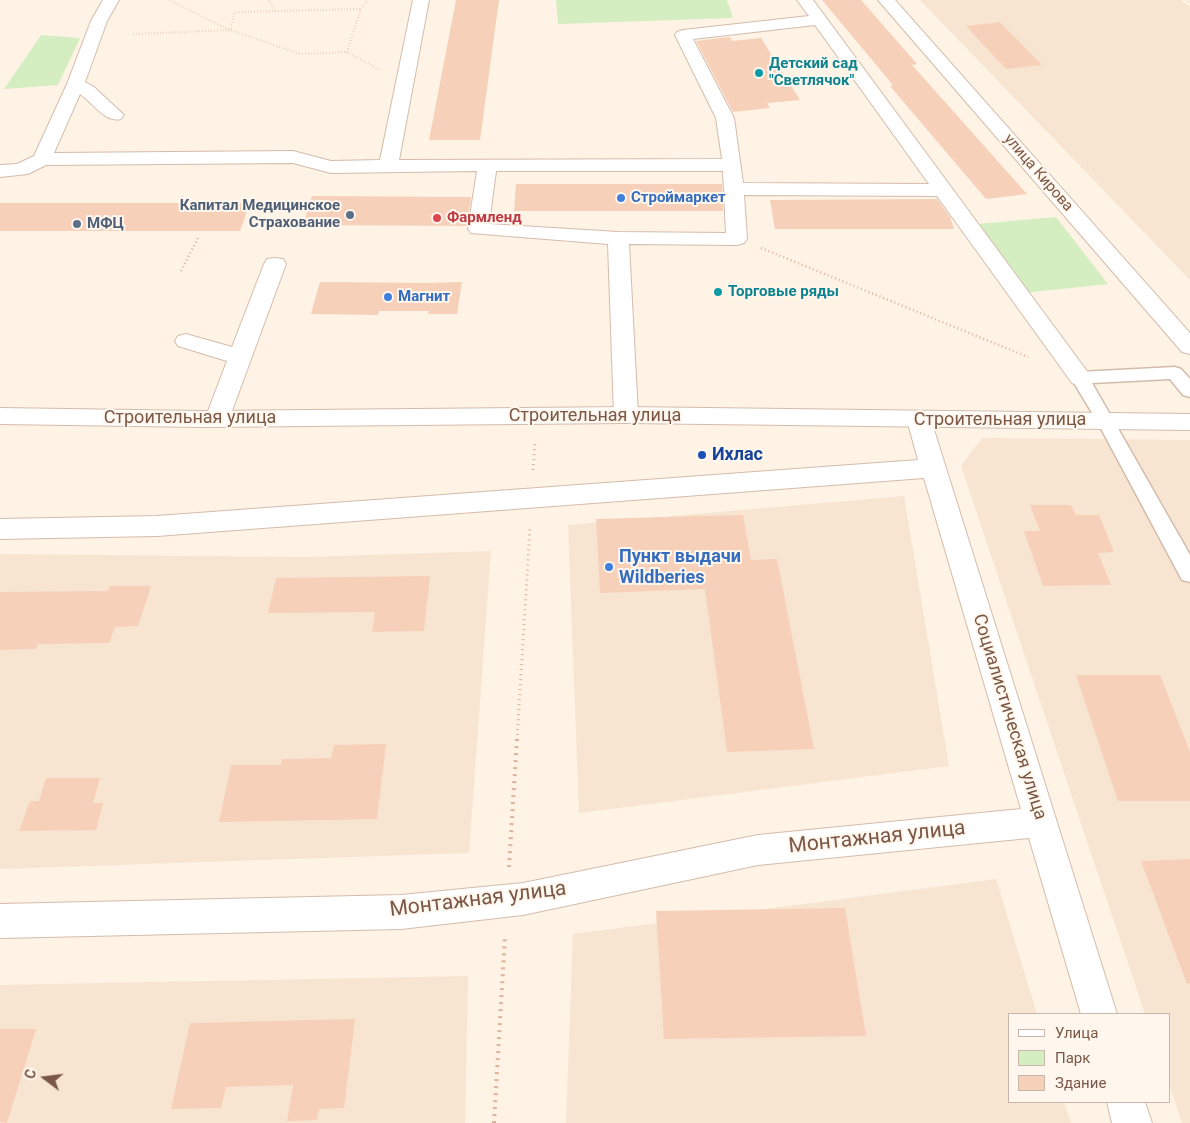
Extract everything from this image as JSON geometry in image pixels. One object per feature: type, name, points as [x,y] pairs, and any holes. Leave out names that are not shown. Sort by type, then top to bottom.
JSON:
[{"type":"street","points":[[42,159],[76,84],[99,21],[112,0]]},
{"type":"street","points":[[388,166],[421,0]]},
{"type":"street","points":[[805,0],[1080,378]]},
{"type":"street","name":"улица Кирова","points":[[886,0],[1190,347]]},
{"type":"street","points":[[487,167],[478,229],[618,238],[737,239],[732,165],[725,118],[683,35],[820,20]]},
{"type":"street","points":[[76,84],[88,91],[115,115]]},
{"type":"street","points":[[0,171],[20,170],[42,159],[293,157],[331,167],[732,165]]},
{"type":"street","points":[[734,189],[943,190]]},
{"type":"street","points":[[618,238],[626,415]]},
{"type":"street","points":[[216,419],[275,264]]},
{"type":"street","points":[[186,341],[240,357]]},
{"type":"street","name":"Строительная улица","points":[[0,416],[216,419],[626,415],[1190,422]]},
{"type":"street","name":"Социалистическая улица","points":[[918,420],[1099,1013]]},
{"type":"street","points":[[0,530],[157,526],[933,468]]},
{"type":"street","name":"Монтажная улица","points":[[0,922],[401,912],[523,899],[758,850],[1041,822]]},
{"type":"street","points":[[1126,1103],[1132,1123]]},
{"type":"lane","points":[[1188,567],[1080,378],[1175,373],[1190,392]]},
{"type":"path","points":[[169,0],[230,30],[300,54],[347,52],[405,83]]},
{"type":"path","points":[[269,0],[275,11]]},
{"type":"path","points":[[347,52],[361,9],[368,0]]},
{"type":"path","points":[[1186,0],[1190,3]]},
{"type":"path","points":[[230,30],[235,12],[361,9]]},
{"type":"path","points":[[133,34],[230,30]]},
{"type":"path","points":[[181,271],[198,236]]},
{"type":"path","points":[[737,239],[1080,378]]},
{"type":"path","points":[[494,1123],[536,416]]},
{"type":"shaded area","points":[[920,0],[1181,0],[1190,7],[1190,280]]},
{"type":"shaded area","points":[[982,438],[1190,440],[1190,1123],[1182,1123],[1170,1087],[1170,1013],[1145,1013],[961,466]]},
{"type":"shaded area","points":[[904,496],[949,766],[579,813],[568,525]]},
{"type":"shaded area","points":[[491,551],[469,853],[0,869],[0,554],[305,557]]},
{"type":"shaded area","points":[[996,879],[1037,1013],[1008,1013],[1008,1103],[1064,1103],[1071,1123],[566,1123],[573,934]]},
{"type":"shaded area","points":[[468,976],[465,1123],[0,1123],[0,985]]},
{"type":"green space","points":[[556,0],[727,0],[733,18],[558,24]]},
{"type":"green space","points":[[41,35],[80,38],[58,85],[4,89]]},
{"type":"green space","points":[[1056,217],[1108,284],[1024,293],[977,224]]},
{"type":"building","points":[[456,0],[499,0],[480,140],[429,140]]},
{"type":"building","points":[[822,0],[861,0],[917,64],[912,65],[1027,194],[986,199],[890,86],[893,85]]},
{"type":"building","points":[[1000,22],[1042,65],[1006,69],[966,26]]},
{"type":"building","name":"Детский сад \"Светлячок\"","points":[[730,37],[732,41],[761,38],[800,100],[767,103],[770,108],[733,112],[696,41]]},
{"type":"building","name":"Строймаркет","points":[[516,184],[722,184],[723,211],[514,211]]},
{"type":"building","points":[[312,196],[471,197],[467,226],[303,225]]},
{"type":"building","points":[[937,199],[950,217],[954,229],[775,229],[770,200]]},
{"type":"building","points":[[0,203],[250,203],[240,231],[0,231]]},
{"type":"building","name":"Магнит","points":[[320,282],[462,282],[457,314],[428,314],[429,311],[379,311],[378,315],[311,314]]},
{"type":"building","points":[[1030,505],[1071,505],[1076,515],[1099,515],[1114,552],[1098,553],[1111,585],[1043,586],[1024,531],[1040,531]]},
{"type":"building","points":[[743,515],[751,560],[777,559],[814,749],[727,752],[705,589],[600,593],[596,519]]},
{"type":"building","points":[[430,576],[424,631],[372,632],[375,612],[268,613],[276,578]]},
{"type":"building","points":[[110,586],[151,586],[138,626],[115,627],[109,643],[38,644],[36,649],[0,650],[0,592],[108,591]]},
{"type":"building","points":[[1076,675],[1160,675],[1190,752],[1190,801],[1118,801]]},
{"type":"building","points":[[386,744],[377,819],[219,822],[231,765],[281,765],[282,759],[331,758],[334,745]]},
{"type":"building","points":[[46,778],[100,778],[93,803],[103,803],[96,830],[19,831],[30,801],[39,801]]},
{"type":"building","points":[[1190,859],[1190,983],[1187,984],[1141,861]]},
{"type":"building","points":[[845,908],[866,1036],[664,1039],[656,911]]},
{"type":"building","points":[[355,1019],[344,1108],[319,1109],[317,1120],[287,1121],[293,1085],[226,1087],[221,1108],[171,1109],[190,1023]]},
{"type":"building","points":[[0,1029],[36,1029],[7,1123],[0,1122]]},
{"type":"place","name":"Детский сад \"Светлячок\"","points":[[759,73]]},
{"type":"place","name":"Строймаркет","points":[[621,198]]},
{"type":"place","name":"Капитал Медицинское Страхование","points":[[350,215]]},
{"type":"place","name":"Фармленд","points":[[437,218]]},
{"type":"place","name":"МФЦ","points":[[77,224]]},
{"type":"place","name":"Торговые ряды","points":[[718,292]]},
{"type":"place","name":"Магнит","points":[[388,297]]},
{"type":"place","name":"Ихлас","points":[[702,455]]},
{"type":"place","name":"Пункт выдачи Wildberies","points":[[609,567]]}]
